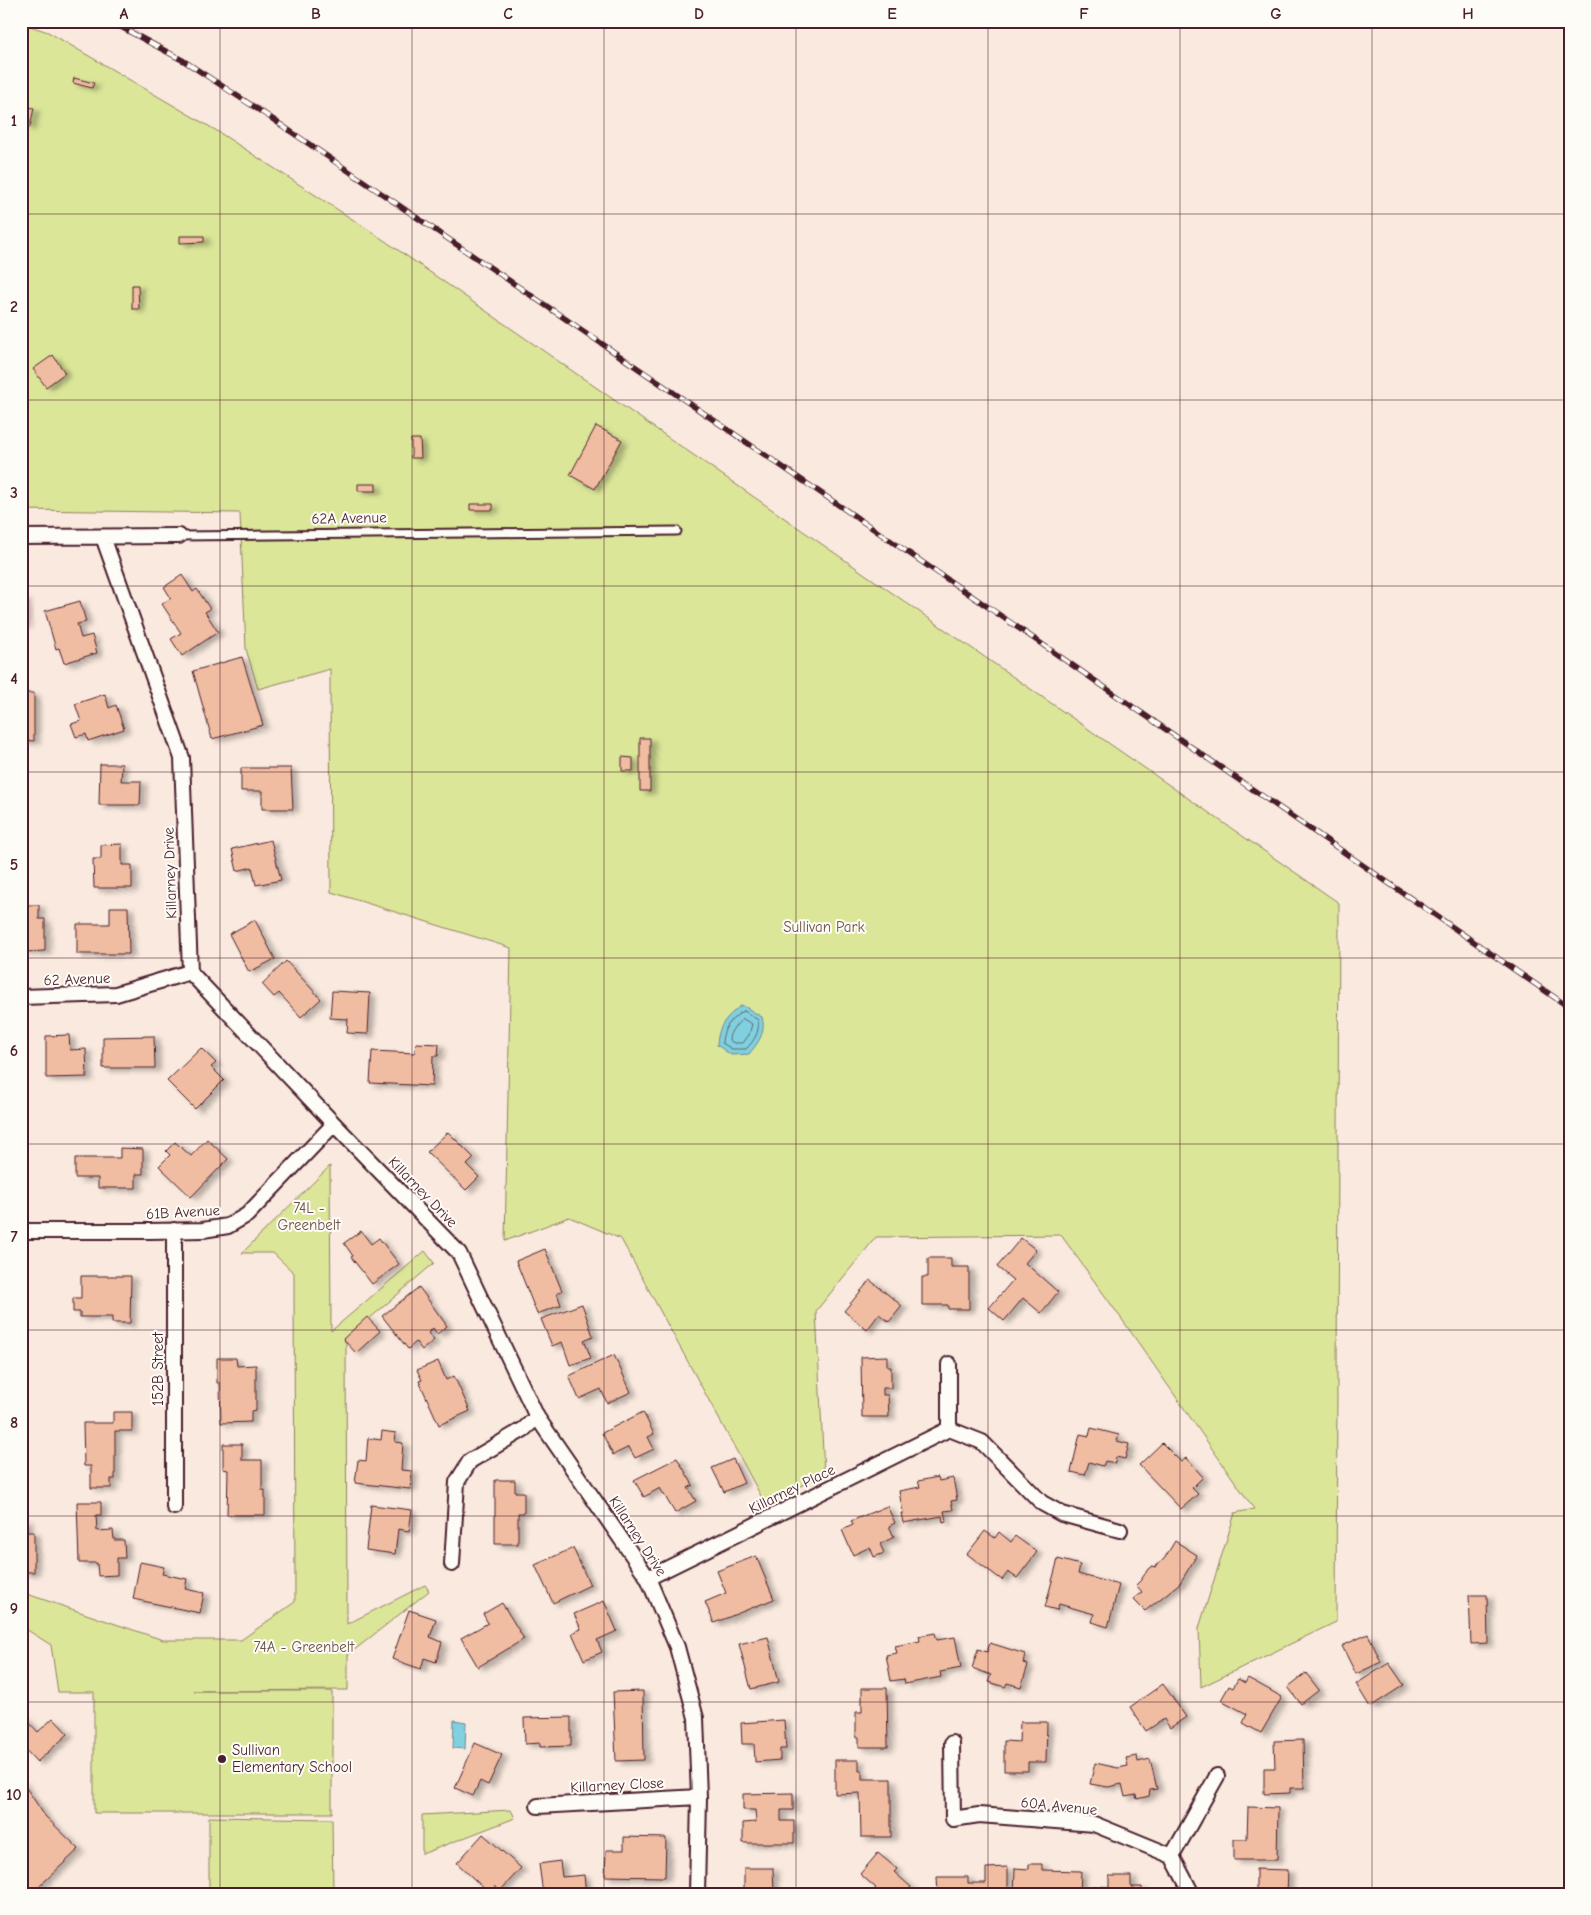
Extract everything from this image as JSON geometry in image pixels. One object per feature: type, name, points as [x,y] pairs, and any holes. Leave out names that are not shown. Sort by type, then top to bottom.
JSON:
[{"type":"street","name":"Killarney Drive","points":[[104,536],[182,758],[190,972],[459,1253],[537,1417],[648,1578],[677,1647],[696,1718],[698,1797],[697,1894]]},
{"type":"street","name":"62A Avenue","points":[[21,537],[179,536]]},
{"type":"street","name":"62 Avenue","points":[[21,997],[116,994],[190,972]]},
{"type":"street","name":"61B Avenue","points":[[21,1231],[174,1230],[228,1226],[247,1215],[334,1124]]},
{"type":"street","name":"152B Street","points":[[174,1230],[174,1508]]},
{"type":"street","points":[[949,1364],[949,1428],[982,1442],[1042,1503],[1062,1514],[1120,1530]]},
{"type":"street","points":[[452,1564],[457,1482],[470,1461],[524,1429],[537,1417]]},
{"type":"street","name":"Killarney Place","points":[[648,1578],[949,1428]]},
{"type":"street","name":"60A Avenue","points":[[952,1743],[952,1820],[979,1815],[1094,1824],[1172,1856]]},
{"type":"street","points":[[1192,1894],[1172,1856],[1217,1776]]},
{"type":"street","name":"Killarney Close","points":[[538,1806],[698,1797]]},
{"type":"lane","name":"62A Avenue","points":[[179,536],[677,531]]},
{"type":"green space","name":"Sullivan Park","points":[[21,23],[48,32],[217,131],[375,234],[1339,903],[1336,1622],[1201,1687],[1199,1628],[1235,1513],[1254,1509],[1061,1235],[876,1237],[816,1311],[824,1473],[766,1505],[621,1239],[569,1217],[505,1241],[511,948],[331,892],[330,669],[258,689],[246,649],[240,513],[21,510]]},
{"type":"green space","points":[[330,1166],[331,1331],[425,1251],[434,1263],[346,1339],[347,1624],[425,1585],[429,1591],[348,1655],[348,1690],[194,1691],[332,1691],[332,1813],[94,1813],[94,1692],[58,1692],[51,1645],[21,1626],[21,1592],[163,1640],[241,1640],[295,1602],[294,1273],[273,1253],[242,1253]]},
{"type":"green space","points":[[511,1810],[515,1818],[422,1854],[422,1815]]},
{"type":"green space","points":[[209,1817],[332,1819],[333,1894],[209,1894]]},
{"type":"water","points":[[742,1005],[762,1017],[762,1032],[759,1041],[749,1054],[731,1055],[717,1045],[719,1032],[724,1022]]},
{"type":"water","points":[[454,1720],[466,1722],[465,1749],[453,1748]]},
{"type":"building","points":[[74,78],[94,83],[92,88],[73,83]]},
{"type":"building","points":[[28,107],[34,108],[30,127],[24,126]]},
{"type":"building","points":[[180,236],[204,236],[204,242],[180,243]]},
{"type":"building","points":[[132,285],[138,285],[139,309],[132,309]]},
{"type":"building","points":[[53,355],[65,373],[46,387],[33,369]]},
{"type":"building","points":[[596,426],[622,440],[595,489],[570,475]]},
{"type":"building","points":[[411,439],[420,439],[421,458],[411,458]]},
{"type":"building","points":[[358,484],[376,484],[376,491],[358,491]]},
{"type":"building","points":[[470,504],[493,504],[493,510],[470,510]]},
{"type":"building","points":[[182,575],[193,592],[197,589],[210,609],[205,612],[218,632],[182,656],[171,639],[181,633],[162,604],[171,598],[164,587]]},
{"type":"building","points":[[21,598],[25,598],[25,625],[21,625]]},
{"type":"building","points":[[80,601],[86,622],[77,624],[81,638],[92,635],[97,653],[64,663],[59,648],[56,649],[45,611]]},
{"type":"building","points":[[242,657],[263,725],[212,739],[193,671]]},
{"type":"building","points":[[21,693],[34,693],[34,741],[21,740]]},
{"type":"building","points":[[105,694],[109,708],[116,705],[124,729],[88,741],[86,734],[76,737],[71,724],[81,721],[75,704]]},
{"type":"building","points":[[640,738],[650,738],[650,791],[640,791]]},
{"type":"building","points":[[622,757],[633,758],[633,771],[622,771]]},
{"type":"building","points":[[100,764],[122,764],[121,781],[141,781],[140,805],[99,805]]},
{"type":"building","points":[[241,768],[291,768],[293,809],[262,809],[262,791],[241,791]]},
{"type":"building","points":[[271,840],[281,880],[256,885],[252,867],[237,871],[232,849]]},
{"type":"building","points":[[122,844],[122,865],[132,865],[132,888],[94,888],[93,859],[101,859],[101,845]]},
{"type":"building","points":[[21,905],[39,905],[39,919],[45,919],[45,951],[24,952]]},
{"type":"building","points":[[110,907],[128,907],[129,954],[77,954],[77,924],[110,924]]},
{"type":"building","points":[[255,920],[275,959],[249,972],[229,934]]},
{"type":"building","points":[[286,961],[321,999],[301,1017],[279,993],[274,997],[262,984]]},
{"type":"building","points":[[332,991],[370,993],[368,1034],[347,1033],[348,1019],[330,1018]]},
{"type":"building","points":[[69,1035],[70,1050],[86,1049],[87,1077],[46,1078],[46,1036]]},
{"type":"building","points":[[154,1036],[155,1068],[103,1068],[103,1037]]},
{"type":"building","points":[[416,1043],[439,1044],[438,1056],[433,1056],[432,1086],[370,1083],[372,1051],[415,1053]]},
{"type":"building","points":[[201,1048],[216,1063],[211,1067],[224,1080],[195,1109],[167,1081]]},
{"type":"building","points":[[448,1132],[474,1158],[467,1165],[479,1177],[466,1190],[427,1152]]},
{"type":"building","points":[[207,1139],[228,1159],[191,1197],[159,1166],[170,1155],[166,1151],[175,1142],[191,1156]]},
{"type":"building","points":[[120,1148],[143,1149],[143,1174],[136,1174],[136,1188],[98,1188],[98,1178],[75,1178],[75,1158],[120,1158]]},
{"type":"building","points":[[361,1231],[371,1244],[379,1238],[399,1264],[372,1284],[351,1257],[353,1256],[344,1243]]},
{"type":"building","points":[[1021,1238],[1036,1250],[1025,1263],[1058,1292],[1041,1313],[1023,1298],[1004,1321],[989,1308],[1013,1280],[997,1267]]},
{"type":"building","points":[[545,1249],[562,1291],[557,1293],[561,1305],[537,1314],[516,1261]]},
{"type":"building","points":[[928,1258],[951,1258],[951,1267],[969,1267],[969,1309],[948,1309],[948,1305],[922,1305],[922,1277],[928,1277]]},
{"type":"building","points":[[81,1276],[131,1276],[130,1323],[112,1323],[112,1317],[80,1317],[80,1312],[73,1312],[73,1298],[81,1298]]},
{"type":"building","points":[[870,1280],[902,1306],[889,1322],[879,1314],[867,1330],[844,1311]]},
{"type":"building","points":[[419,1287],[447,1326],[437,1334],[433,1328],[428,1333],[434,1340],[422,1350],[416,1342],[408,1349],[382,1316]]},
{"type":"building","points":[[582,1304],[593,1336],[584,1340],[591,1358],[570,1365],[562,1342],[552,1346],[541,1319]]},
{"type":"building","points":[[367,1317],[380,1331],[356,1353],[343,1339]]},
{"type":"building","points":[[614,1355],[631,1392],[607,1403],[601,1389],[579,1399],[569,1376]]},
{"type":"building","points":[[887,1356],[887,1367],[891,1367],[891,1388],[883,1388],[883,1395],[888,1395],[889,1417],[862,1417],[861,1357]]},
{"type":"building","points":[[217,1358],[236,1358],[237,1366],[256,1365],[256,1410],[251,1411],[251,1422],[221,1423],[220,1383],[217,1383]]},
{"type":"building","points":[[438,1361],[446,1380],[454,1376],[470,1411],[439,1425],[419,1381],[422,1380],[417,1370]]},
{"type":"building","points":[[113,1412],[132,1412],[132,1431],[115,1431],[115,1479],[111,1479],[111,1488],[91,1488],[91,1466],[84,1466],[83,1423],[113,1423]]},
{"type":"building","points":[[643,1412],[654,1434],[648,1437],[654,1449],[635,1458],[629,1447],[613,1455],[602,1433]]},
{"type":"building","points":[[1091,1428],[1119,1435],[1117,1441],[1129,1444],[1125,1459],[1116,1457],[1115,1463],[1105,1461],[1103,1466],[1089,1462],[1085,1475],[1071,1472],[1080,1434],[1089,1436]]},
{"type":"building","points":[[382,1431],[396,1433],[395,1442],[403,1443],[401,1470],[412,1471],[410,1489],[355,1483],[358,1460],[366,1461],[368,1438],[381,1440]]},
{"type":"building","points":[[1162,1443],[1181,1462],[1186,1458],[1203,1477],[1192,1488],[1198,1494],[1181,1509],[1139,1465]]},
{"type":"building","points":[[223,1444],[242,1444],[242,1460],[262,1460],[262,1490],[265,1490],[265,1515],[227,1515],[228,1470],[223,1469]]},
{"type":"building","points":[[677,1458],[693,1485],[688,1488],[696,1501],[675,1513],[660,1488],[644,1497],[634,1480]]},
{"type":"building","points":[[733,1459],[744,1483],[724,1492],[712,1468]]},
{"type":"building","points":[[938,1477],[939,1481],[953,1478],[957,1500],[951,1501],[953,1510],[944,1511],[946,1521],[943,1522],[942,1516],[903,1523],[899,1491],[920,1487],[918,1481]]},
{"type":"building","points":[[495,1480],[515,1480],[515,1492],[524,1492],[524,1513],[518,1513],[518,1544],[495,1544]]},
{"type":"building","points":[[77,1502],[101,1502],[101,1515],[96,1515],[97,1531],[113,1530],[114,1540],[124,1540],[125,1558],[117,1558],[117,1575],[98,1576],[97,1563],[79,1563]]},
{"type":"building","points":[[371,1505],[412,1510],[409,1531],[398,1529],[395,1554],[366,1550]]},
{"type":"building","points":[[887,1506],[895,1523],[889,1526],[894,1537],[880,1544],[884,1553],[874,1557],[870,1547],[853,1555],[842,1530],[853,1525],[851,1521]]},
{"type":"building","points":[[21,1519],[27,1519],[27,1532],[34,1532],[34,1572],[21,1572]]},
{"type":"building","points":[[985,1531],[995,1538],[999,1532],[1011,1542],[1015,1536],[1037,1552],[1017,1578],[1008,1572],[1002,1580],[967,1554]]},
{"type":"building","points":[[1175,1541],[1197,1555],[1180,1583],[1145,1611],[1133,1599],[1142,1592],[1136,1585],[1148,1569],[1152,1566],[1155,1567],[1164,1559]]},
{"type":"building","points":[[573,1548],[590,1585],[553,1603],[535,1565]]},
{"type":"building","points":[[756,1556],[774,1599],[714,1623],[705,1602],[726,1593],[717,1571]]},
{"type":"building","points":[[1058,1559],[1080,1565],[1078,1574],[1119,1585],[1108,1627],[1092,1622],[1094,1614],[1059,1604],[1057,1610],[1045,1607]]},
{"type":"building","points":[[140,1562],[164,1567],[162,1574],[187,1579],[185,1589],[204,1593],[200,1613],[133,1599]]},
{"type":"building","points":[[1469,1595],[1487,1595],[1488,1643],[1471,1644]]},
{"type":"building","points":[[604,1601],[617,1631],[597,1640],[602,1652],[584,1660],[572,1633],[581,1629],[574,1614]]},
{"type":"building","points":[[502,1603],[524,1639],[478,1667],[461,1638],[488,1623],[483,1614]]},
{"type":"building","points":[[409,1610],[436,1619],[430,1637],[442,1642],[436,1662],[424,1658],[421,1669],[392,1659]]},
{"type":"building","points":[[935,1633],[937,1640],[955,1637],[961,1668],[940,1672],[941,1677],[905,1684],[904,1679],[891,1681],[886,1655],[897,1653],[895,1646],[920,1641],[919,1636]]},
{"type":"building","points":[[1368,1634],[1381,1662],[1356,1674],[1342,1646]]},
{"type":"building","points":[[768,1637],[779,1682],[751,1689],[739,1644]]},
{"type":"building","points":[[990,1643],[1025,1654],[1023,1663],[1028,1665],[1021,1687],[1007,1683],[1005,1687],[988,1682],[991,1675],[972,1668],[978,1649],[987,1652]]},
{"type":"building","points":[[1389,1663],[1404,1685],[1370,1707],[1356,1684]]},
{"type":"building","points":[[1306,1673],[1319,1690],[1301,1704],[1288,1687]]},
{"type":"building","points":[[1248,1678],[1282,1697],[1261,1733],[1243,1723],[1247,1714],[1221,1700],[1229,1686],[1233,1688],[1238,1679],[1245,1683]]},
{"type":"building","points":[[1163,1684],[1186,1717],[1170,1728],[1164,1719],[1146,1731],[1130,1707]]},
{"type":"building","points":[[862,1688],[887,1688],[888,1747],[859,1747],[859,1737],[856,1737],[856,1712],[862,1712]]},
{"type":"building","points":[[643,1691],[644,1760],[616,1761],[613,1692]]},
{"type":"building","points":[[21,1714],[38,1732],[53,1718],[68,1734],[37,1762],[21,1745]]},
{"type":"building","points":[[571,1717],[571,1746],[540,1747],[540,1743],[525,1744],[524,1718]]},
{"type":"building","points":[[784,1720],[786,1749],[780,1749],[780,1760],[755,1762],[754,1744],[742,1744],[741,1723]]},
{"type":"building","points":[[1020,1722],[1047,1722],[1046,1762],[1028,1762],[1028,1771],[1004,1771],[1004,1741],[1019,1742]]},
{"type":"building","points":[[1303,1740],[1304,1788],[1290,1788],[1290,1793],[1264,1794],[1264,1768],[1275,1768],[1274,1741]]},
{"type":"building","points":[[475,1743],[502,1755],[488,1785],[480,1781],[473,1796],[455,1788]]},
{"type":"building","points":[[1137,1756],[1138,1762],[1150,1759],[1157,1789],[1150,1790],[1149,1796],[1137,1799],[1136,1795],[1125,1797],[1122,1784],[1108,1787],[1090,1784],[1095,1763],[1118,1768],[1128,1766],[1126,1758]]},
{"type":"building","points":[[835,1760],[859,1760],[859,1771],[862,1771],[862,1779],[891,1779],[891,1837],[861,1837],[860,1793],[835,1794]]},
{"type":"building","points":[[21,1780],[45,1816],[79,1849],[31,1894],[21,1894]]},
{"type":"building","points":[[793,1793],[793,1810],[781,1810],[781,1821],[794,1821],[794,1843],[743,1843],[743,1823],[756,1822],[755,1810],[743,1810],[743,1794]]},
{"type":"building","points":[[1248,1807],[1278,1808],[1277,1860],[1234,1860],[1234,1839],[1247,1839]]},
{"type":"building","points":[[483,1834],[521,1868],[500,1891],[495,1886],[489,1893],[457,1863]]},
{"type":"building","points":[[624,1837],[666,1838],[665,1877],[605,1876],[606,1850],[624,1850]]},
{"type":"building","points":[[878,1853],[897,1869],[894,1872],[911,1887],[909,1889],[914,1894],[870,1894],[876,1888],[860,1874]]},
{"type":"building","points":[[560,1861],[562,1877],[584,1875],[586,1894],[543,1894],[539,1864]]},
{"type":"building","points":[[1029,1864],[1042,1864],[1042,1870],[1081,1871],[1080,1894],[1014,1894],[1015,1868],[1029,1869]]},
{"type":"building","points":[[1008,1867],[1008,1894],[938,1894],[937,1877],[968,1877],[968,1883],[986,1883],[986,1868]]},
{"type":"building","points":[[744,1868],[773,1868],[774,1894],[744,1894]]},
{"type":"building","points":[[1256,1869],[1288,1870],[1287,1894],[1256,1894]]},
{"type":"building","points":[[1109,1876],[1131,1876],[1131,1887],[1142,1887],[1142,1894],[1092,1894],[1092,1886],[1109,1887]]},
{"type":"railway","points":[[110,21],[184,61],[268,116],[988,607],[1570,1008]]},
{"type":"place","name":"Sullivan Elementary School","points":[[222,1759]]},
{"type":"park label","name":"74L - Greenbelt","points":[[309,1216]]},
{"type":"park label","name":"74A - Greenbelt","points":[[304,1647]]}]
